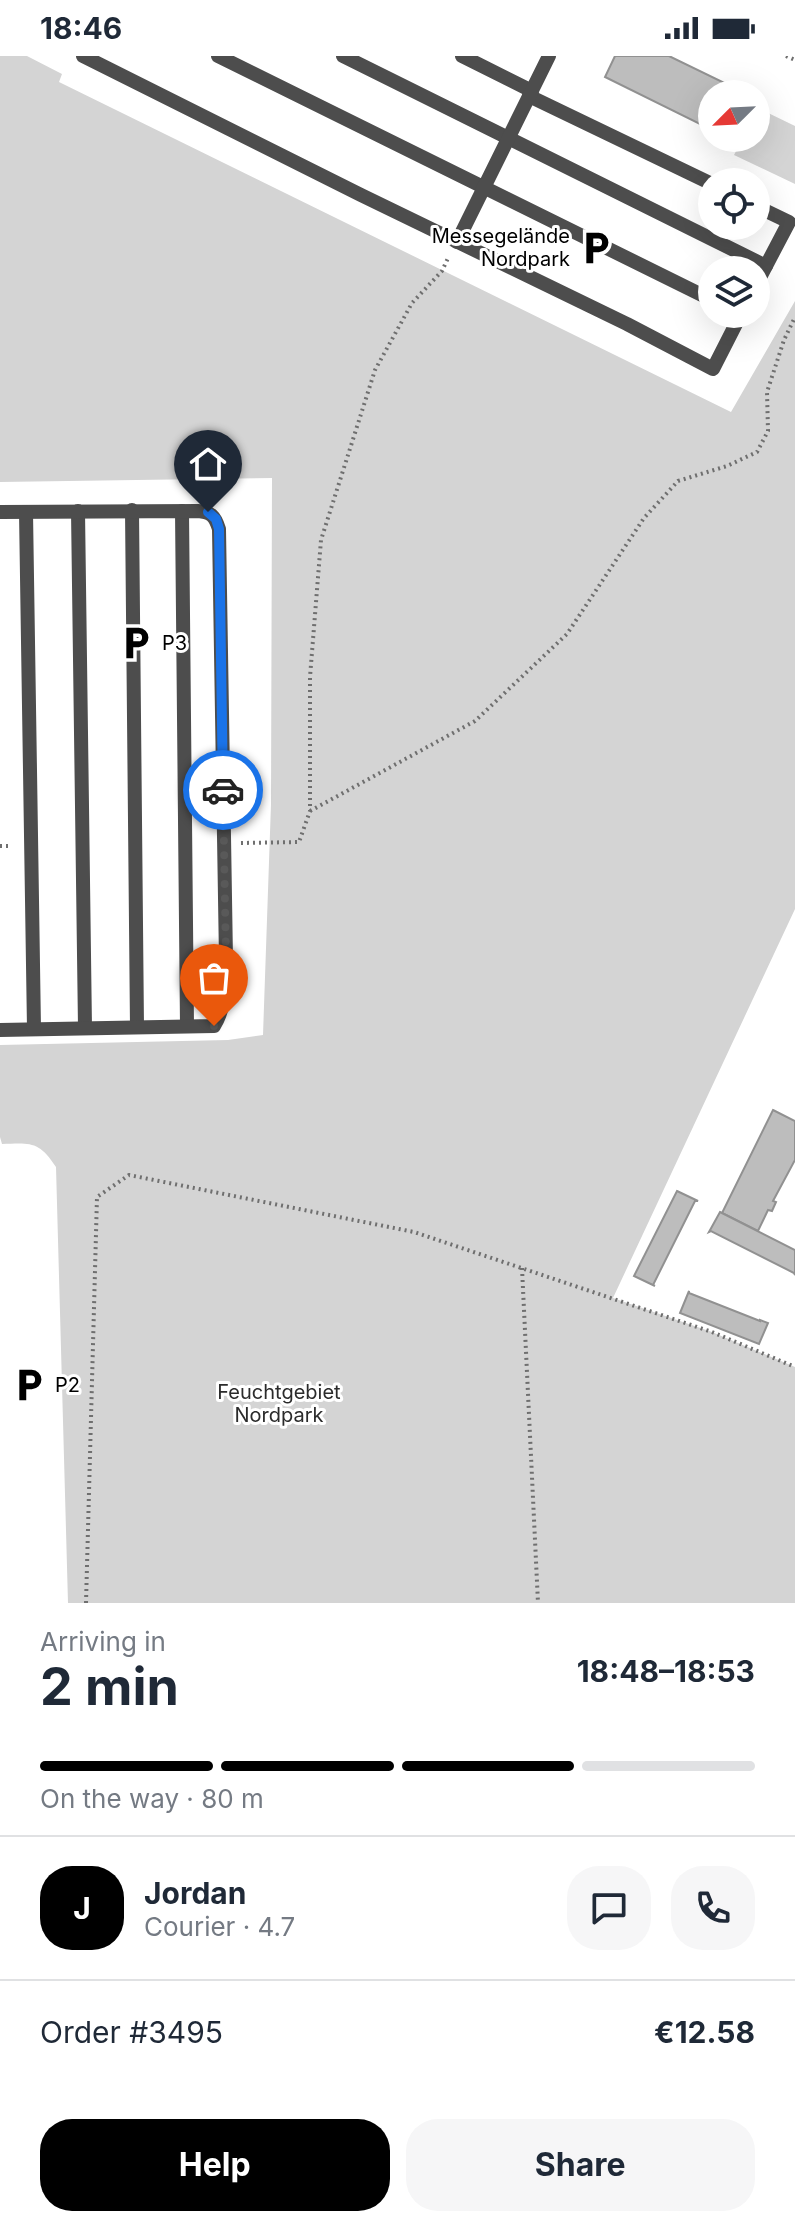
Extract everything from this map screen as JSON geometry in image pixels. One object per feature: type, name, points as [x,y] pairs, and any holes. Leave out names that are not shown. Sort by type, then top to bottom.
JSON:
[{"type":"lane","points":[[83,56],[713,369],[734,328]]},
{"type":"lane","points":[[218,56],[698,293]]},
{"type":"lane","points":[[343,56],[746,256]]},
{"type":"lane","points":[[462,56],[698,177]]},
{"type":"lane","points":[[457,242],[549,56]]},
{"type":"lane","points":[[770,213],[789,222],[770,258]]},
{"type":"lane","points":[[132,510],[137,1027]]},
{"type":"lane","points":[[78,511],[85,1028]]},
{"type":"lane","points":[[182,511],[187,1026]]},
{"type":"lane","points":[[0,512],[182,511],[208,512],[216,519],[219,529],[226,959],[224,1001],[214,1026],[0,1030]]},
{"type":"lane","points":[[26,512],[34,1029]]},
{"type":"path","points":[[786,56],[795,60]]},
{"type":"path","points":[[257,842],[299,842],[310,811],[310,677],[321,540],[375,370],[412,303],[442,271]]},
{"type":"path","points":[[310,811],[475,721],[567,634],[644,518],[678,481],[727,466],[757,452],[768,431],[767,392],[795,317]]},
{"type":"path","points":[[86,1603],[97,1197],[129,1175],[414,1232],[712,1332],[795,1367]]},
{"type":"path","points":[[522,1268],[538,1603]]},
{"type":"green space","name":"Feuchtgebiet Nordpark","points":[[0,56],[27,56],[62,74],[59,82],[731,412],[795,301],[795,909],[613,1298],[712,1332],[795,1367],[795,1603],[68,1603],[56,1167],[34,1145],[2,1144],[0,1045],[228,1040],[263,1035],[271,804],[272,478],[0,482]]},
{"type":"green space","points":[[770,114],[795,126],[795,184],[770,172],[770,168],[761,168],[734,155],[736,152],[770,152]]},
{"type":"building","points":[[615,56],[669,56],[718,80],[698,80],[698,123],[605,77]]},
{"type":"building","points":[[773,1110],[795,1121],[795,1160],[773,1201],[776,1202],[772,1211],[768,1210],[758,1231],[722,1213]]},
{"type":"building","points":[[677,1191],[698,1201],[695,1201],[655,1286],[634,1276]]},
{"type":"building","points":[[720,1212],[795,1250],[795,1275],[709,1232]]},
{"type":"building","points":[[689,1291],[768,1323],[759,1344],[680,1313]]},
{"type":"way so far","points":[[214,1026],[224,1001],[226,959],[223,790]]},
{"type":"place","name":"Messegelände Nordpark","points":[[596,248]]},
{"type":"place","name":"P3","points":[[136,643]]},
{"type":"place","name":"P2","points":[[29,1385]]},
{"type":"route","points":[[208,512],[216,519],[219,529],[223,790]]}]
